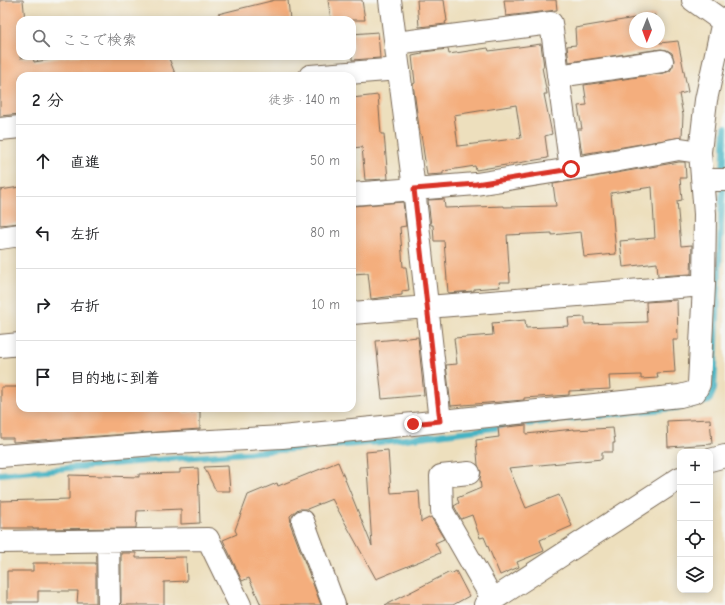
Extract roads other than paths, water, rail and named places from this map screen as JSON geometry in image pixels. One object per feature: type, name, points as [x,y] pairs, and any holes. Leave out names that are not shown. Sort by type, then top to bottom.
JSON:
[{"type":"street","points":[[390,0],[414,189],[440,421]]},
{"type":"street","points":[[0,456],[156,444],[282,437],[680,396],[695,392],[699,384],[704,285],[705,214],[712,180],[700,152],[706,100],[724,22],[693,0]]},
{"type":"street","points":[[396,43],[551,22],[571,169]]},
{"type":"street","points":[[558,76],[662,61]]},
{"type":"street","points":[[356,72],[399,69]]},
{"type":"street","points":[[0,129],[16,127]]},
{"type":"street","points":[[356,194],[476,184],[571,169],[679,149],[700,152]]},
{"type":"street","points":[[0,238],[16,236]]},
{"type":"street","points":[[356,313],[704,285]]},
{"type":"street","points":[[0,346],[16,344]]},
{"type":"street","points":[[713,459],[725,456]]},
{"type":"street","points":[[469,473],[441,476],[442,511],[489,602],[677,480]]},
{"type":"street","points":[[303,521],[334,605]]},
{"type":"street","points":[[0,542],[208,538],[240,605]]},
{"type":"street","points":[[108,541],[109,605]]},
{"type":"waterway","points":[[0,474],[381,442],[584,417],[675,408],[709,401],[714,389],[725,128]]}]
